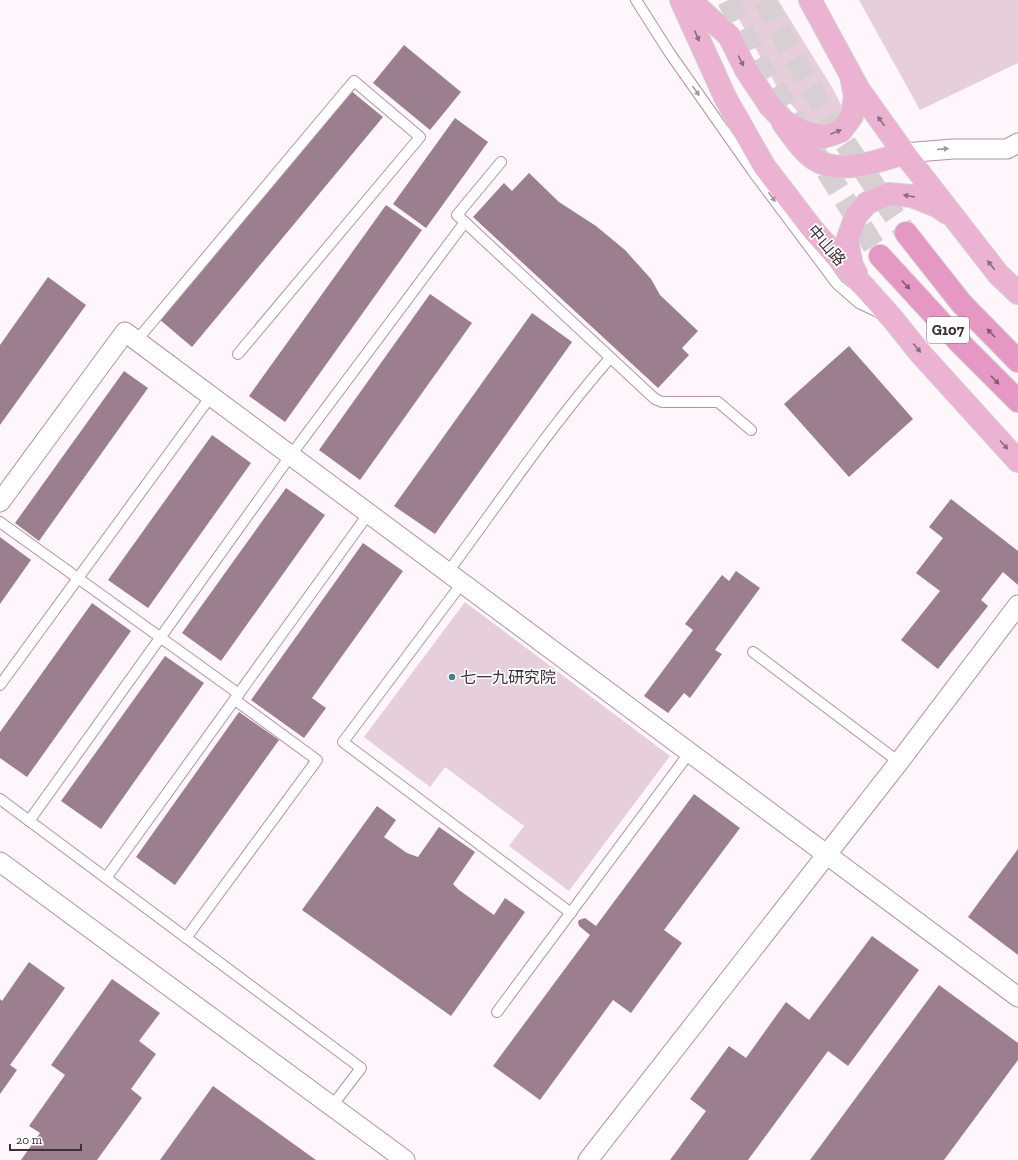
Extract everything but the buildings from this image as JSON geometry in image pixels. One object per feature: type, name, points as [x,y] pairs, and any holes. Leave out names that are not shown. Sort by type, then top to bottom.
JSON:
[{"type":"highway","name":"G107","points":[[906,233],[962,304],[1018,361]]},
{"type":"highway","name":"G107","points":[[880,256],[960,343],[1018,401]]},
{"type":"main road","name":"中山路","points":[[681,0],[726,99],[764,166],[813,230],[892,318],[920,353],[1018,461]]},
{"type":"main road","points":[[690,0],[729,36],[746,70],[770,106],[802,147],[816,160],[827,166],[852,166],[877,162],[904,152]]},
{"type":"main road","points":[[810,0],[859,90],[904,152],[998,274],[1018,293]]},
{"type":"main road","points":[[770,106],[786,122],[804,132],[823,137],[841,131],[852,116],[855,96],[851,76]]},
{"type":"main road","points":[[864,287],[852,266],[847,241],[856,216],[867,203],[888,194],[912,196],[937,206],[956,219]]},
{"type":"street","points":[[904,152],[953,148],[1007,149],[1018,143]]},
{"type":"street","points":[[0,502],[125,332],[1018,997]]},
{"type":"street","points":[[588,1160],[899,762],[1018,605]]},
{"type":"street","points":[[0,862],[405,1160]]},
{"type":"lane","points":[[636,0],[669,52],[754,174],[837,284],[859,303],[892,318]]},
{"type":"lane","points":[[137,340],[354,81],[420,137],[238,354]]},
{"type":"lane","points":[[501,162],[457,215],[655,399],[662,402],[718,402],[752,430]]},
{"type":"lane","points":[[29,821],[291,455],[466,222]]},
{"type":"lane","points":[[571,912],[343,742],[455,577],[556,424],[610,358]]},
{"type":"lane","points":[[0,685],[211,396]]},
{"type":"lane","points":[[106,878],[369,514]]},
{"type":"lane","points":[[0,522],[160,638],[317,760],[186,938]]},
{"type":"lane","points":[[753,652],[899,762]]},
{"type":"lane","points":[[497,1012],[690,752]]},
{"type":"lane","points":[[0,799],[361,1068],[332,1106]]},
{"type":"shaded area","points":[[728,0],[778,0],[833,89],[843,109],[833,122],[822,126],[810,126],[779,90]]},
{"type":"shaded area","points":[[859,0],[1018,0],[1018,63],[920,110]]},
{"type":"shaded area","points":[[465,602],[670,756],[569,891],[509,846],[524,826],[445,767],[430,787],[364,737]]},
{"type":"tunnel","points":[[728,0],[761,66],[880,256]]},
{"type":"tunnel","points":[[764,0],[792,54],[829,119],[906,233]]},
{"type":"place","name":"七一九研究院","points":[[452,677]]}]
